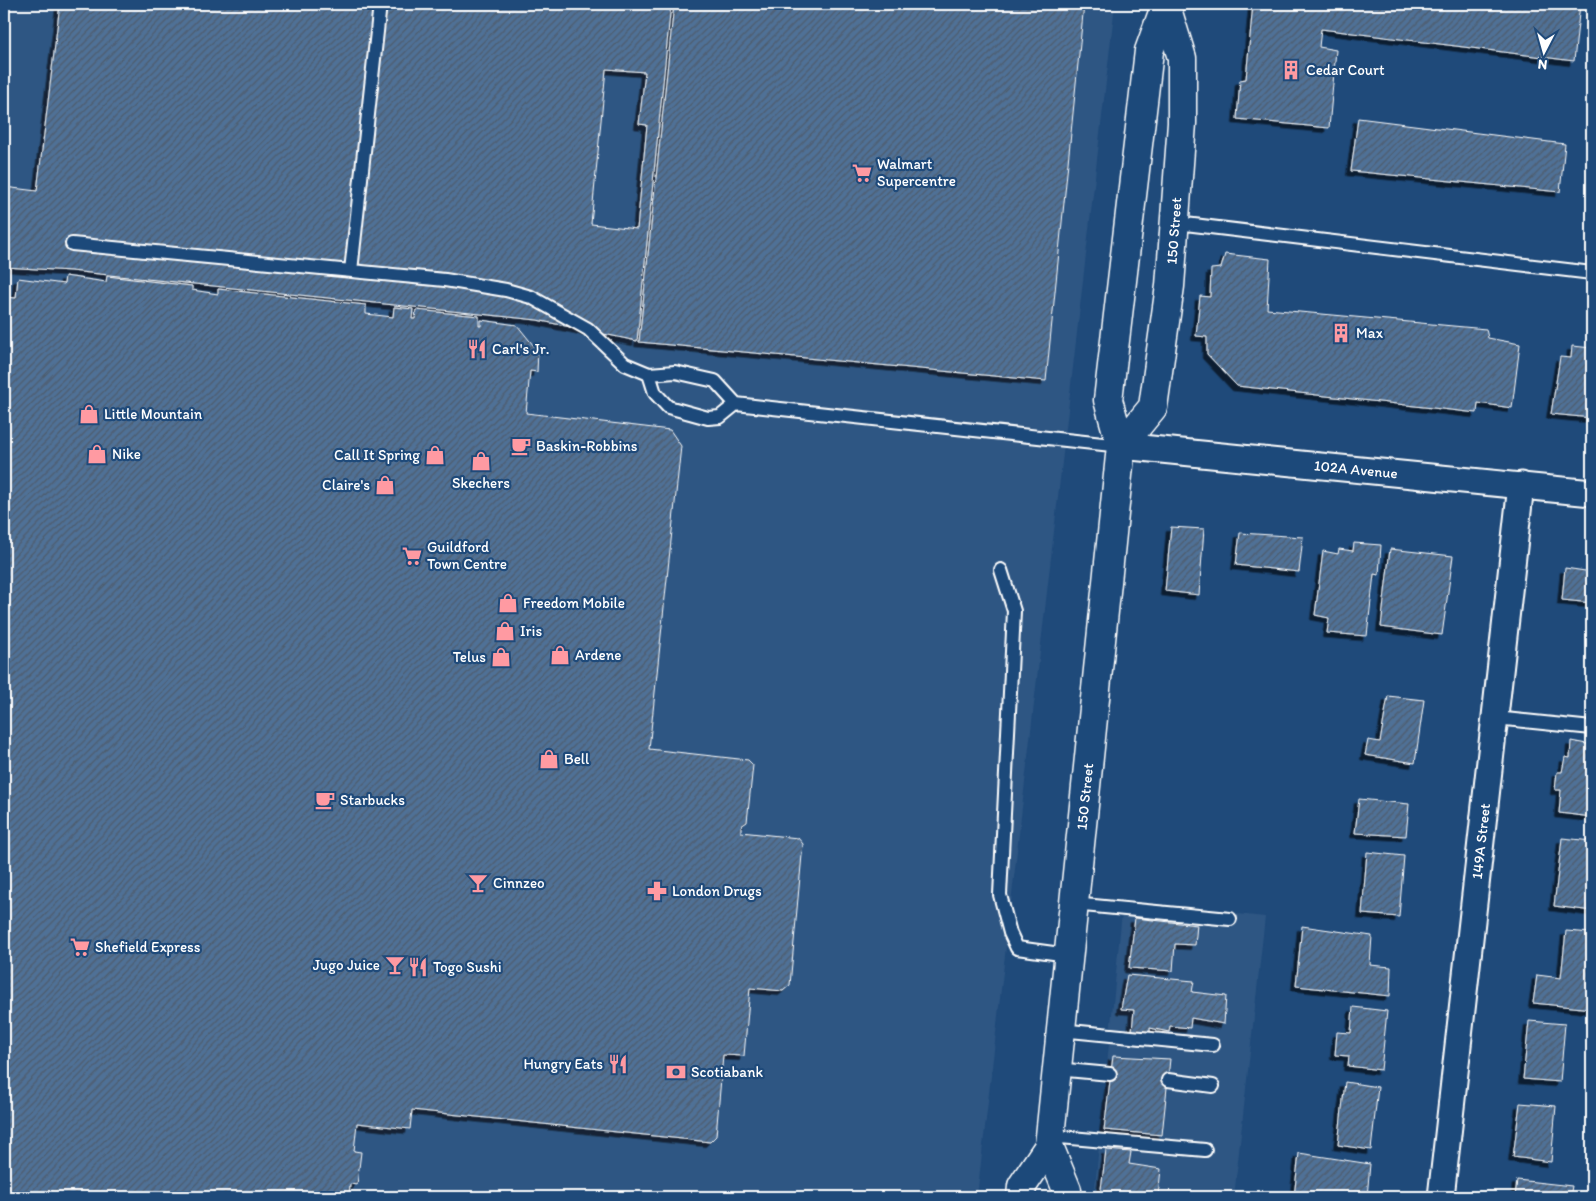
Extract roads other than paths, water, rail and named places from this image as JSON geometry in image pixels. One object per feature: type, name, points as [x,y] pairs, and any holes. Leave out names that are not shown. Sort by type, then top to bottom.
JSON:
[{"type":"main road","name":"150 Street","points":[[1121,446],[1153,407],[1177,223],[1182,123],[1182,58],[1166,5]]},
{"type":"main road","name":"150 Street","points":[[1021,1197],[1022,1186],[1049,1141],[1121,446],[1108,400],[1149,51],[1166,5]]},
{"type":"main road","name":"150 Street","points":[[1049,1141],[1067,1190],[1066,1197]]},
{"type":"street","name":"102A Avenue","points":[[1121,446],[1592,493]]},
{"type":"street","name":"149A Street","points":[[1441,1197],[1522,485]]},
{"type":"lane","points":[[351,271],[380,4]]},
{"type":"lane","points":[[1177,223],[1592,273]]},
{"type":"lane","points":[[72,244],[445,280],[506,290],[531,297],[588,329],[625,364],[649,374],[675,372],[715,381],[736,404],[1121,446]]},
{"type":"lane","points":[[649,374],[655,393],[668,407],[708,418],[720,417],[736,404]]},
{"type":"lane","points":[[1001,570],[1014,611],[1000,895],[1010,932],[1017,948],[1068,955]]},
{"type":"lane","points":[[1495,718],[1592,728]]},
{"type":"lane","points":[[1074,904],[1230,919]]},
{"type":"lane","points":[[1060,1030],[1212,1045]]},
{"type":"lane","points":[[1056,1070],[1110,1074]]},
{"type":"lane","points":[[1168,1080],[1213,1086]]},
{"type":"lane","points":[[1049,1141],[1205,1150]]},
{"type":"place","name":"Cedar Court","points":[[1291,70]]},
{"type":"place","name":"Walmart Supercentre","points":[[862,173]]},
{"type":"place","name":"Max","points":[[1341,333]]},
{"type":"place","name":"Carl's Jr.","points":[[477,349]]},
{"type":"place","name":"Little Mountain","points":[[89,414]]},
{"type":"place","name":"Baskin-Robbins","points":[[521,446]]},
{"type":"place","name":"Nike","points":[[97,454]]},
{"type":"place","name":"Call It Spring","points":[[435,455]]},
{"type":"place","name":"Skechers","points":[[481,461]]},
{"type":"place","name":"Claire's","points":[[385,485]]},
{"type":"place","name":"Guildford Town Centre","points":[[412,556]]},
{"type":"place","name":"Freedom Mobile","points":[[508,603]]},
{"type":"place","name":"Iris","points":[[505,631]]},
{"type":"place","name":"Ardene","points":[[560,655]]},
{"type":"place","name":"Telus","points":[[501,657]]},
{"type":"place","name":"Bell","points":[[549,759]]},
{"type":"place","name":"Starbucks","points":[[325,800]]},
{"type":"place","name":"Cinnzeo","points":[[478,883]]},
{"type":"place","name":"London Drugs","points":[[657,891]]},
{"type":"place","name":"Shefield Express","points":[[80,947]]},
{"type":"place","name":"Jugo Juice","points":[[395,965]]},
{"type":"place","name":"Togo Sushi","points":[[418,967]]},
{"type":"place","name":"Hungry Eats","points":[[618,1064]]},
{"type":"place","name":"Scotiabank","points":[[676,1072]]}]
